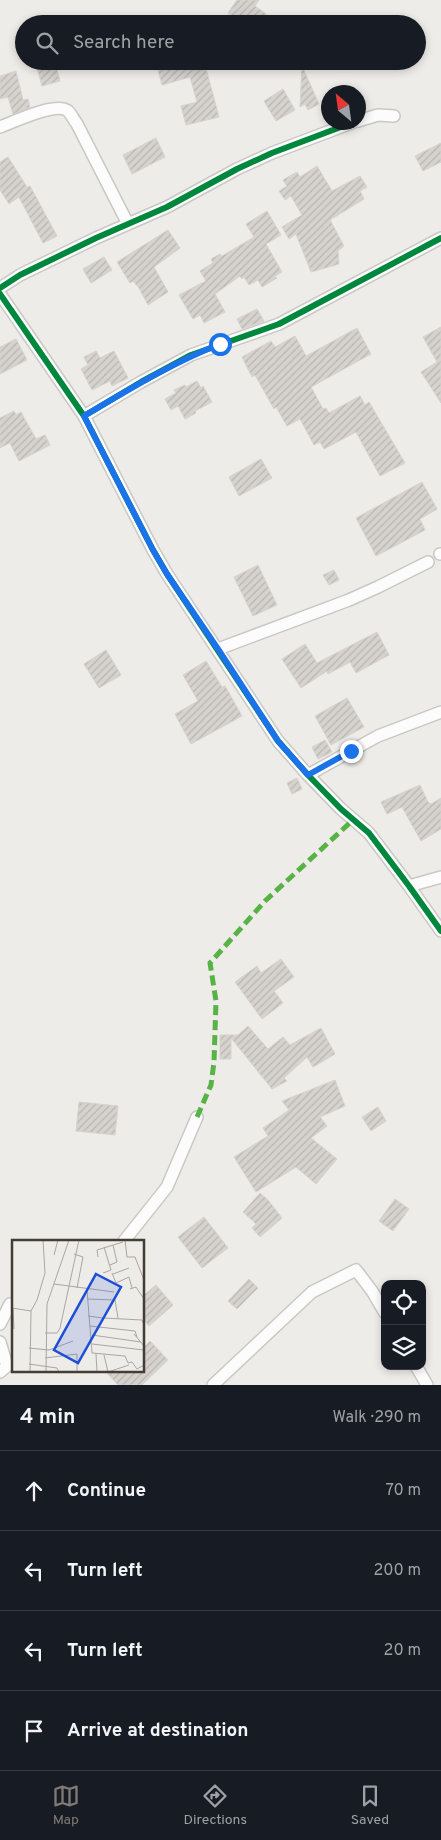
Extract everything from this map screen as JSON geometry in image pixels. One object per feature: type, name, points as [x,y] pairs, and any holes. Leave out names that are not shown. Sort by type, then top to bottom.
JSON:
[{"type":"street","points":[[0,127],[45,110],[62,108],[68,111],[77,124],[128,224]]},
{"type":"street","points":[[366,119],[378,115],[394,116]]},
{"type":"street","points":[[0,288],[20,275],[167,207],[237,169],[272,153],[333,130]]},
{"type":"street","points":[[84,416],[191,355],[279,324],[441,238]]},
{"type":"street","points":[[0,294],[84,416],[167,574],[278,741],[341,809],[369,833],[441,932]]},
{"type":"street","points":[[218,649],[378,588],[428,562]]},
{"type":"street","points":[[308,775],[378,736],[441,712]]},
{"type":"street","points":[[409,886],[441,877]]},
{"type":"street","points":[[125,1240],[167,1187],[197,1117]]},
{"type":"street","points":[[213,1385],[312,1292],[356,1270],[381,1306]]},
{"type":"street","points":[[0,1324],[10,1304],[12,1304]]},
{"type":"street","points":[[0,1342],[7,1366],[0,1372]]},
{"type":"street","points":[[418,1370],[427,1385]]},
{"type":"building","points":[[237,0],[259,0],[255,6],[266,14],[231,15],[228,13]]},
{"type":"building","points":[[38,70],[57,70],[60,81],[42,86]]},
{"type":"building","points":[[158,70],[206,70],[219,117],[186,125],[181,106],[197,102],[190,77],[162,85]]},
{"type":"building","points":[[302,70],[304,70],[319,104],[308,110],[305,104],[300,107]]},
{"type":"building","points":[[16,71],[23,100],[28,99],[30,107],[13,114],[8,97],[0,99],[0,76]]},
{"type":"building","points":[[283,89],[295,110],[276,121],[264,101]]},
{"type":"building","points":[[156,138],[165,157],[132,174],[123,155]]},
{"type":"building","points":[[441,143],[441,162],[423,171],[415,156]]},
{"type":"building","points":[[8,157],[27,187],[30,186],[57,236],[43,243],[19,197],[9,204],[0,190],[0,162]]},
{"type":"building","points":[[317,166],[332,191],[360,176],[367,187],[360,191],[364,199],[330,220],[344,246],[338,251],[339,264],[311,272],[296,234],[289,239],[282,227],[302,215],[291,196],[285,200],[279,191],[287,186],[283,180],[297,172],[300,177]]},
{"type":"building","points":[[267,211],[281,235],[266,244],[282,272],[275,276],[277,278],[262,287],[258,280],[249,285],[244,277],[242,279],[240,276],[215,294],[225,312],[204,323],[200,315],[193,319],[179,295],[206,281],[200,271],[213,263],[211,259],[220,254],[222,256],[254,237],[246,224]]},
{"type":"building","points":[[168,230],[180,248],[154,267],[168,292],[148,305],[139,288],[133,281],[130,283],[117,262]]},
{"type":"building","points":[[104,257],[112,270],[91,283],[83,269]]},
{"type":"building","points":[[257,309],[264,321],[242,329],[237,319]]},
{"type":"building","points":[[441,327],[441,403],[421,372],[437,362],[423,337]]},
{"type":"building","points":[[357,328],[371,354],[311,387],[323,409],[326,408],[329,413],[360,396],[365,405],[369,402],[405,463],[380,476],[356,432],[324,449],[320,442],[314,445],[300,419],[287,426],[276,407],[274,409],[255,375],[252,377],[242,357],[271,341],[275,347],[295,336],[306,356]]},
{"type":"building","points":[[16,339],[27,360],[0,374],[0,347]]},
{"type":"building","points":[[96,351],[100,358],[114,351],[128,378],[112,386],[110,381],[92,390],[81,369],[88,365],[84,357]]},
{"type":"building","points":[[197,381],[201,388],[203,386],[212,402],[185,419],[178,406],[171,410],[165,399],[176,393],[174,390],[185,385],[186,387]]},
{"type":"building","points":[[14,411],[16,415],[21,412],[36,439],[45,435],[50,445],[19,461],[10,443],[0,448],[0,418]]},
{"type":"building","points":[[261,459],[272,478],[239,496],[229,477]]},
{"type":"building","points":[[422,482],[437,509],[420,519],[425,530],[376,556],[356,518]]},
{"type":"building","points":[[258,565],[277,605],[253,616],[234,577]]},
{"type":"building","points":[[334,570],[339,580],[329,585],[323,575]]},
{"type":"building","points":[[377,632],[389,655],[356,673],[350,662],[328,674],[327,671],[301,688],[282,659],[305,644],[317,663]]},
{"type":"building","points":[[106,650],[121,675],[99,688],[84,664]]},
{"type":"building","points":[[206,661],[222,687],[225,686],[242,716],[191,744],[175,714],[198,701],[183,675]]},
{"type":"building","points":[[347,698],[364,727],[331,745],[315,716]]},
{"type":"building","points":[[325,740],[332,752],[318,759],[312,747]]},
{"type":"building","points":[[297,778],[302,789],[292,794],[287,783]]},
{"type":"building","points":[[420,785],[428,802],[431,804],[441,798],[441,829],[421,841],[402,807],[387,814],[381,802]]},
{"type":"building","points":[[281,959],[294,977],[274,991],[283,1003],[262,1019],[235,982],[257,966],[261,973]]},
{"type":"building","points":[[248,1026],[268,1049],[283,1037],[290,1045],[321,1028],[335,1054],[313,1067],[307,1057],[284,1078],[287,1081],[272,1089],[231,1038],[231,1059],[220,1059],[220,1035],[238,1035]]},
{"type":"building","points":[[335,1080],[345,1106],[320,1117],[327,1126],[311,1138],[337,1159],[316,1184],[296,1167],[256,1192],[234,1157],[268,1136],[263,1128],[289,1110],[282,1101]]},
{"type":"building","points":[[79,1102],[118,1106],[115,1135],[76,1131]]},
{"type":"building","points":[[378,1107],[386,1121],[371,1131],[362,1117]]},
{"type":"building","points":[[260,1193],[282,1218],[260,1237],[252,1228],[256,1224],[243,1212]]},
{"type":"building","points":[[395,1199],[409,1209],[393,1231],[379,1221]]},
{"type":"building","points":[[204,1217],[228,1248],[202,1268],[178,1237]]},
{"type":"building","points":[[249,1279],[258,1288],[237,1309],[228,1301]]},
{"type":"building","points":[[156,1285],[173,1305],[149,1326],[145,1321],[145,1294]]},
{"type":"building","points":[[150,1341],[168,1360],[142,1385],[118,1385],[106,1372],[145,1372],[145,1346]]},
{"type":"marked path","points":[[197,1117],[211,1085],[214,1062],[216,1001],[210,963],[265,901],[353,820]]},
{"type":"cycle path","points":[[0,288],[20,275],[96,238],[167,207],[237,169],[272,153],[333,130]]},
{"type":"cycle path","points":[[84,416],[191,355],[279,324],[441,238]]},
{"type":"cycle path","points":[[0,294],[84,416],[167,574],[278,741],[341,809],[369,833],[441,931]]},
{"type":"route","points":[[220,344],[191,355],[84,416],[167,574],[278,741],[308,775],[351,751]]}]
